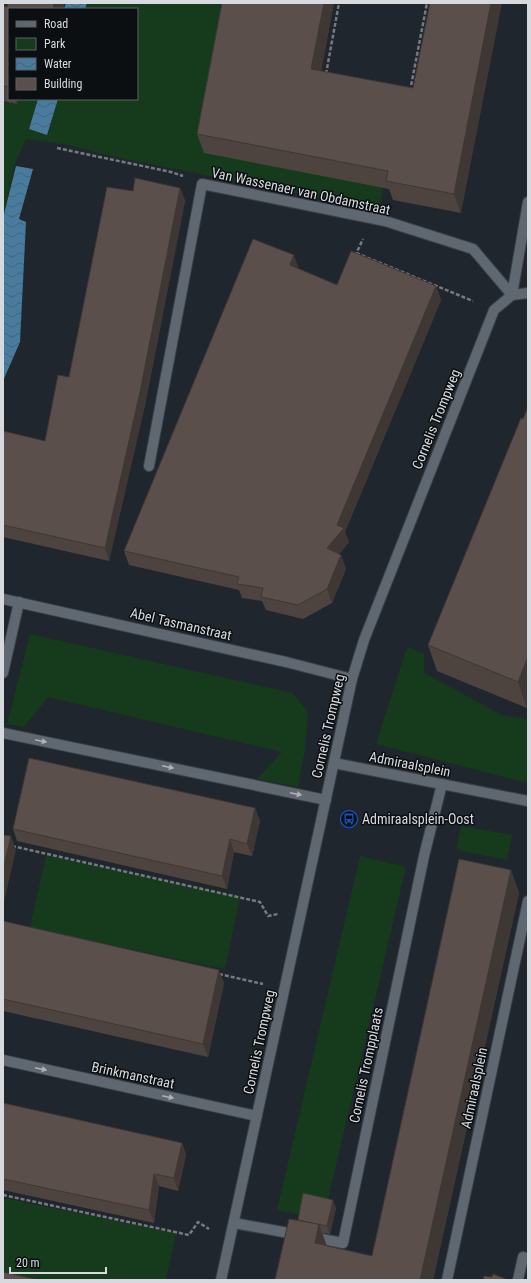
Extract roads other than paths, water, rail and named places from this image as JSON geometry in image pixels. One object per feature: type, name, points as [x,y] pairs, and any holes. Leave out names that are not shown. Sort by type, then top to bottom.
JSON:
[{"type":"street","name":"Van Wassenaer van Obdamstraat","points":[[150,466],[202,184],[372,219],[473,249],[512,294]]},
{"type":"street","points":[[528,202],[512,294],[528,293]]},
{"type":"street","name":"Cornelis Trompweg","points":[[221,1280],[352,679],[364,640],[494,310],[512,294]]},
{"type":"street","name":"Abel Tasmanstraat","points":[[3,598],[286,662],[352,679]]},
{"type":"street","points":[[3,673],[19,602]]},
{"type":"street","points":[[3,733],[326,800]]},
{"type":"street","name":"Admiraalsplein","points":[[334,763],[528,801]]},
{"type":"street","name":"Cornelis Trompplaats","points":[[234,1223],[343,1243],[424,856],[442,784]]},
{"type":"street","name":"Admiraalsplein","points":[[447,1280],[528,901]]},
{"type":"street","name":"Brinkmanstraat","points":[[3,1060],[257,1116]]},
{"type":"street","points":[[518,1280],[526,1258]]},
{"type":"water","points":[[66,3],[87,3],[85,8],[64,8]]},
{"type":"water","points":[[38,100],[58,100],[47,135],[29,129]]},
{"type":"water","points":[[16,166],[33,169],[19,219],[26,222],[20,342],[3,381],[3,218]]},
{"type":"place","name":"Admiraalsplein-Oost","points":[[349,819]]}]
